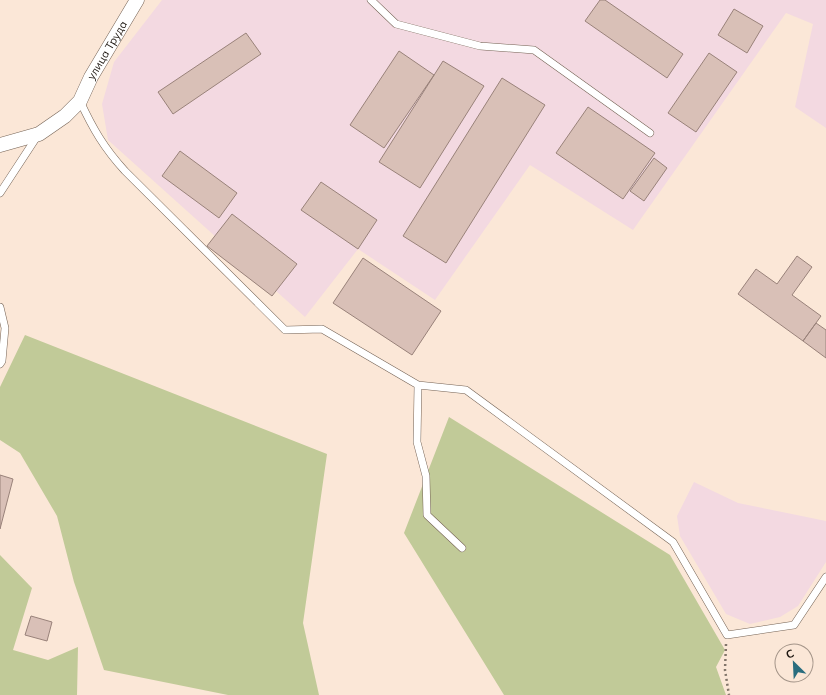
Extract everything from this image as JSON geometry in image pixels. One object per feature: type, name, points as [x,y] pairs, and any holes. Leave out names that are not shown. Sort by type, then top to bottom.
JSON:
[{"type":"street","name":"улица Труда","points":[[80,101],[91,77],[138,0]]},
{"type":"street","points":[[0,145],[39,134],[54,125],[80,101]]},
{"type":"lane","points":[[371,0],[396,24],[480,46],[534,50],[650,133]]},
{"type":"lane","points":[[80,101],[94,131],[107,150],[125,171],[285,330],[322,329],[418,385],[466,390],[673,542],[727,635],[794,625],[826,577]]},
{"type":"lane","points":[[0,193],[39,134]]},
{"type":"lane","points":[[0,307],[5,328],[2,360],[0,364]]},
{"type":"lane","points":[[418,385],[416,442],[426,476],[426,515],[462,548]]},
{"type":"path","points":[[727,635],[725,670],[729,695]]},
{"type":"shaded area","points":[[162,0],[826,0],[826,128],[795,107],[813,24],[786,13],[633,230],[530,165],[435,300],[358,249],[305,317],[108,140],[102,104],[114,62]]},
{"type":"shaded area","points":[[694,482],[738,503],[826,521],[826,562],[798,606],[780,617],[750,624],[726,614],[680,536],[677,516]]},
{"type":"green space","points":[[25,335],[327,454],[303,623],[319,695],[228,695],[104,670],[74,582],[57,516],[20,453],[0,440],[0,387]]},
{"type":"green space","points":[[449,417],[670,555],[725,650],[716,667],[726,695],[504,695],[404,533]]},
{"type":"green space","points":[[0,555],[32,588],[13,650],[48,660],[78,647],[77,695],[0,695]]},
{"type":"building","points":[[600,0],[605,0],[683,54],[667,78],[585,21]]},
{"type":"building","points":[[734,9],[763,26],[747,53],[718,35]]},
{"type":"building","points":[[246,33],[261,54],[173,114],[158,92]]},
{"type":"building","points":[[399,51],[434,75],[384,148],[350,125]]},
{"type":"building","points":[[709,53],[737,72],[696,132],[668,113]]},
{"type":"building","points":[[443,61],[484,86],[420,188],[379,162]]},
{"type":"building","points":[[502,78],[545,105],[446,263],[403,236]]},
{"type":"building","points":[[588,107],[655,153],[623,199],[556,153]]},
{"type":"building","points":[[180,151],[237,193],[219,218],[162,176]]},
{"type":"building","points":[[654,158],[667,168],[644,201],[630,191]]},
{"type":"building","points":[[321,182],[377,220],[358,249],[301,210]]},
{"type":"building","points":[[232,214],[297,264],[272,296],[207,246]]},
{"type":"building","points":[[797,256],[812,267],[792,295],[821,316],[803,341],[738,294],[756,269],[777,284]]},
{"type":"building","points":[[363,258],[441,311],[412,355],[333,303]]},
{"type":"building","points":[[816,323],[826,330],[826,358],[803,341]]},
{"type":"building","points":[[0,475],[13,479],[0,529]]},
{"type":"building","points":[[31,616],[52,622],[47,641],[25,635]]}]
